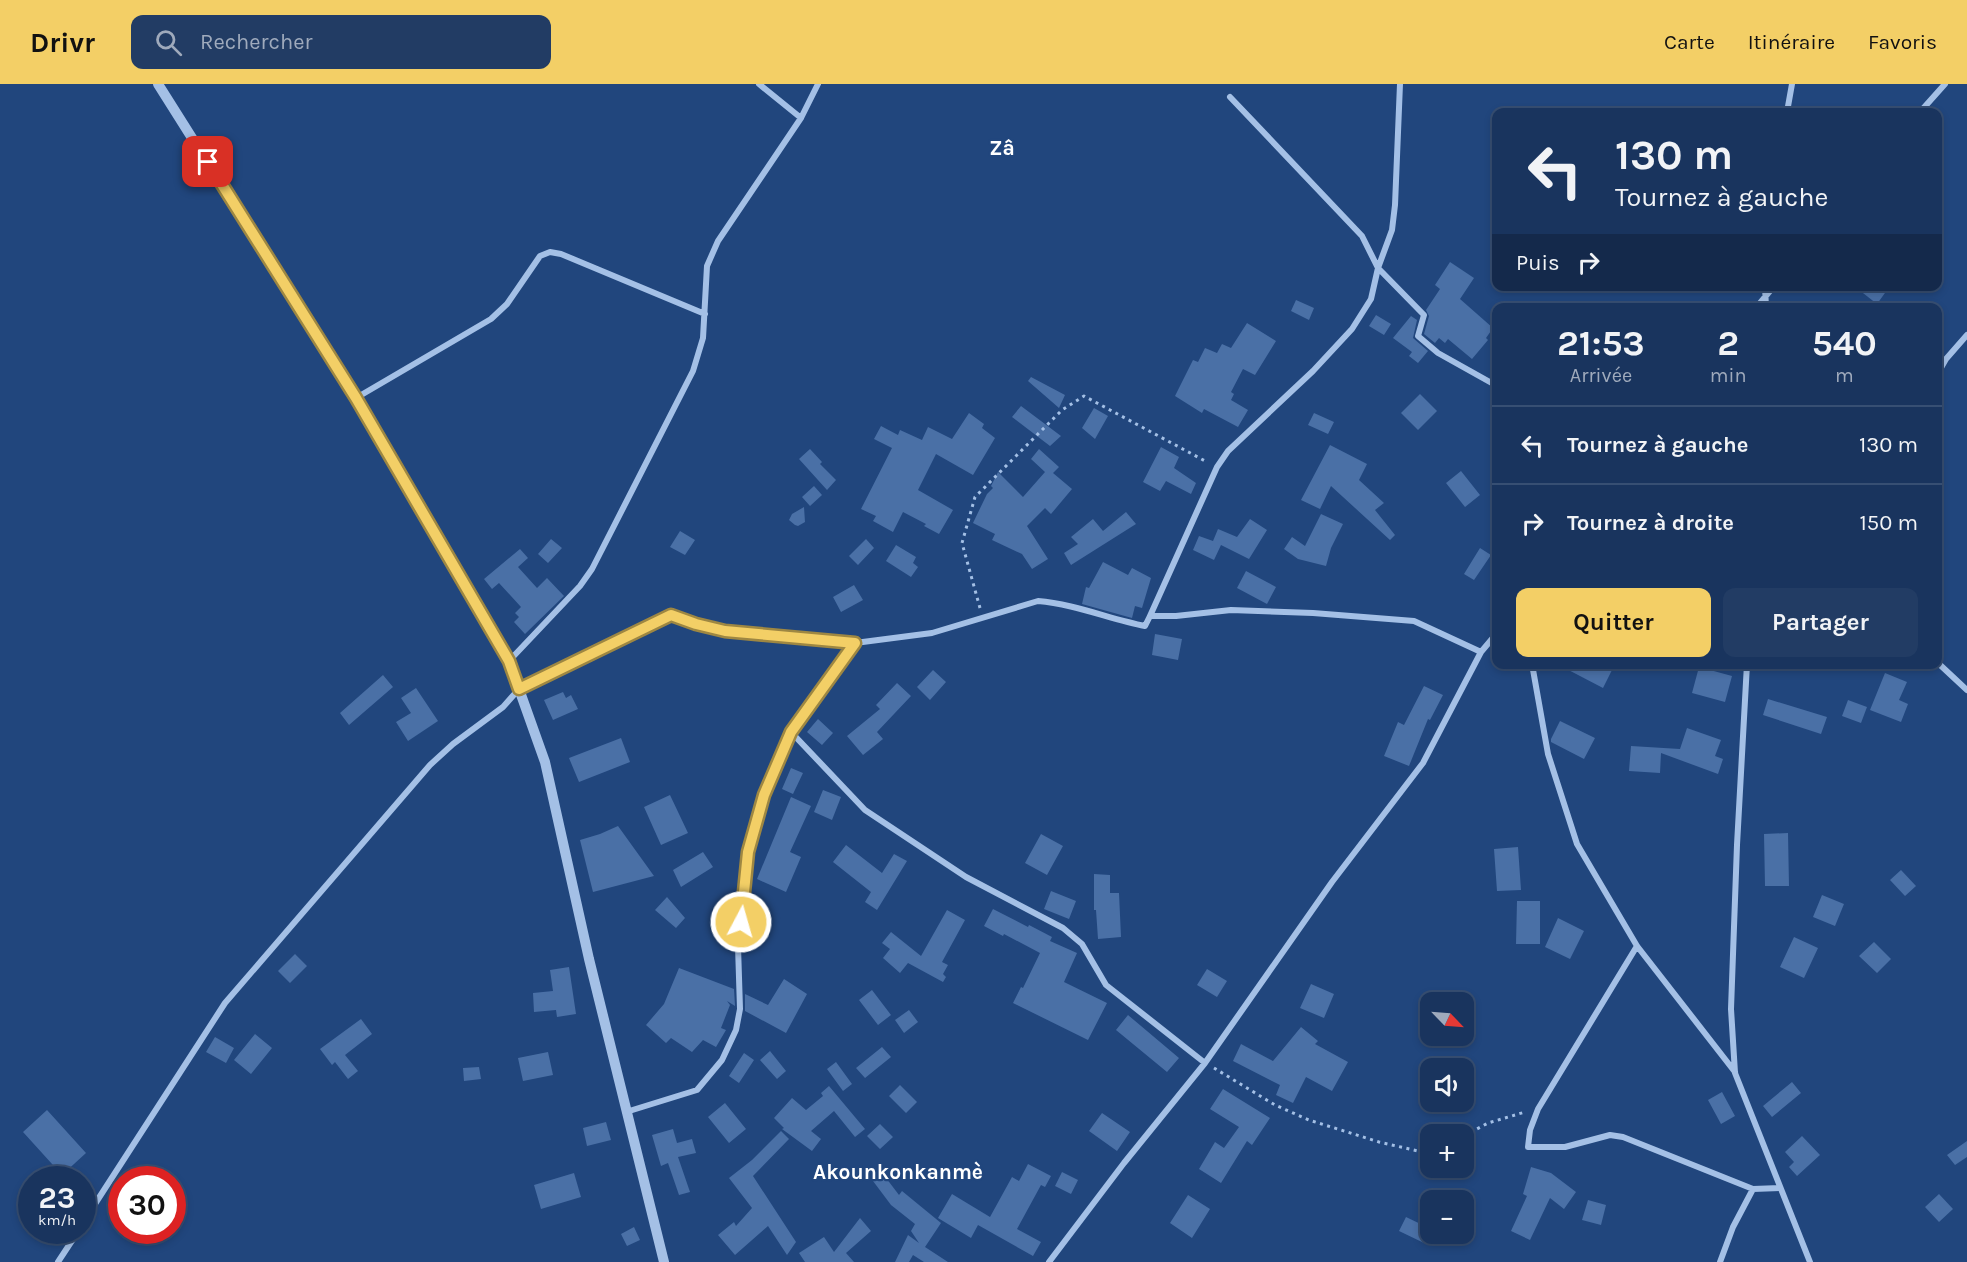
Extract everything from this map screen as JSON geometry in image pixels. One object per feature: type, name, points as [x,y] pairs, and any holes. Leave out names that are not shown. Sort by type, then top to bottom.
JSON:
[{"type":"street","points":[[158,84],[356,398],[509,661],[545,762],[588,959],[664,1262]]},
{"type":"street","points":[[759,84],[801,118]]},
{"type":"street","points":[[509,661],[580,586],[592,569],[693,371],[703,338],[707,266],[718,241],[801,118],[818,84]]},
{"type":"street","points":[[96,1202],[225,1003],[430,765],[453,744],[503,707],[519,689],[671,615],[725,631],[855,643],[932,633],[1038,601],[1054,602],[1145,626],[1217,467],[1228,451],[1313,370],[1352,329],[1371,299],[1378,268],[1392,230],[1400,84]]},
{"type":"street","points":[[1788,108],[1792,84]]},
{"type":"street","points":[[1924,108],[1945,84]]},
{"type":"street","points":[[1230,97],[1362,236],[1378,268],[1424,315],[1418,336],[1438,353],[1492,383]]},
{"type":"street","points":[[356,398],[491,319],[507,304],[540,256],[550,252],[561,254],[705,314]]},
{"type":"street","points":[[1766,291],[1766,303]]},
{"type":"street","points":[[1760,303],[1770,291]]},
{"type":"street","points":[[1942,366],[1967,335]]},
{"type":"street","points":[[1150,616],[1176,616],[1231,610],[1414,621],[1481,652]]},
{"type":"street","points":[[1049,1262],[1124,1163],[1205,1063],[1332,882],[1423,763],[1481,652],[1492,639]]},
{"type":"street","points":[[626,1112],[697,1090],[722,1060],[736,1029],[740,1009],[738,946],[748,852],[764,795],[791,732],[855,643]]},
{"type":"street","points":[[1942,667],[1967,690]]},
{"type":"street","points":[[1533,669],[1548,754],[1577,844],[1637,946],[1735,1073],[1810,1262]]},
{"type":"street","points":[[1735,1073],[1731,1009],[1747,669]]},
{"type":"street","points":[[791,732],[865,810],[966,877],[1063,928],[1082,944],[1106,985],[1205,1063]]},
{"type":"street","points":[[1637,946],[1538,1109],[1530,1130],[1528,1147],[1565,1147],[1610,1135],[1617,1136],[1753,1189],[1780,1188]]},
{"type":"street","points":[[1720,1262],[1733,1227],[1753,1189]]},
{"type":"street","points":[[58,1262],[70,1244]]},
{"type":"path","points":[[983,617],[962,543],[975,497],[1062,410],[1084,396],[1217,467]]},
{"type":"path","points":[[1205,1063],[1275,1105],[1310,1120],[1379,1142],[1420,1151]]},
{"type":"path","points":[[1474,1131],[1488,1123],[1538,1109]]},
{"type":"building","points":[[1450,262],[1474,278],[1460,299],[1492,329],[1486,338],[1488,340],[1472,359],[1448,339],[1445,343],[1439,338],[1435,343],[1424,334],[1429,316],[1426,310],[1440,289],[1435,285]]},
{"type":"building","points":[[1860,291],[1886,291],[1876,303]]},
{"type":"building","points":[[1296,300],[1314,308],[1309,320],[1291,311]]},
{"type":"building","points":[[1376,315],[1391,324],[1384,335],[1369,326]]},
{"type":"building","points":[[1411,316],[1417,320],[1413,338],[1428,351],[1418,363],[1409,356],[1412,352],[1393,338]]},
{"type":"building","points":[[1247,323],[1276,341],[1255,375],[1243,369],[1231,392],[1234,394],[1231,400],[1248,410],[1238,427],[1204,409],[1202,413],[1175,396],[1193,360],[1198,362],[1205,348],[1217,353],[1222,344],[1231,348]]},
{"type":"building","points":[[1031,377],[1065,395],[1059,408],[1028,381]]},
{"type":"building","points":[[1420,394],[1437,411],[1418,430],[1401,413]]},
{"type":"building","points":[[1021,406],[1061,436],[1050,446],[1012,417]]},
{"type":"building","points":[[1094,408],[1108,416],[1095,439],[1082,428]]},
{"type":"building","points":[[969,413],[984,424],[982,428],[995,438],[973,475],[936,454],[918,490],[953,510],[939,534],[903,512],[893,532],[873,521],[876,516],[861,509],[892,448],[874,439],[881,426],[898,435],[900,430],[922,440],[928,427],[952,439]]},
{"type":"building","points":[[1314,413],[1334,422],[1328,434],[1308,425]]},
{"type":"building","points":[[1330,445],[1367,464],[1359,480],[1384,503],[1375,510],[1395,535],[1390,540],[1331,486],[1320,509],[1301,500]]},
{"type":"building","points":[[1161,447],[1179,457],[1174,468],[1196,483],[1191,494],[1166,481],[1160,491],[1143,482]]},
{"type":"building","points":[[810,449],[822,462],[820,464],[836,480],[827,490],[799,459]]},
{"type":"building","points":[[1039,449],[1059,467],[1053,473],[1072,489],[1051,514],[1045,508],[1027,526],[1048,559],[1032,569],[1022,554],[992,540],[995,534],[973,523],[987,494],[993,488],[991,486],[998,472],[1023,497],[1045,472],[1031,459]]},
{"type":"building","points":[[1461,471],[1480,495],[1465,507],[1446,483]]},
{"type":"building","points":[[814,486],[822,495],[810,506],[802,497]]},
{"type":"building","points":[[804,507],[805,522],[798,526],[795,525],[789,520],[792,514]]},
{"type":"building","points":[[1126,512],[1136,524],[1071,565],[1064,553],[1078,544],[1071,537],[1093,519],[1103,531]]},
{"type":"building","points":[[1321,514],[1343,524],[1331,548],[1326,566],[1298,559],[1284,549],[1292,537],[1305,546]]},
{"type":"building","points":[[1250,519],[1267,530],[1249,559],[1221,545],[1214,560],[1193,550],[1199,536],[1213,541],[1218,529],[1237,537]]},
{"type":"building","points":[[680,531],[695,540],[685,555],[670,547]]},
{"type":"building","points":[[551,539],[562,548],[548,563],[538,554]]},
{"type":"building","points":[[866,539],[874,548],[858,565],[849,556]]},
{"type":"building","points":[[896,545],[916,557],[913,563],[918,567],[911,577],[886,561]]},
{"type":"building","points":[[1480,548],[1491,555],[1474,580],[1464,574]]},
{"type":"building","points":[[520,549],[528,558],[518,567],[537,588],[547,578],[564,596],[525,634],[514,622],[519,617],[515,613],[521,607],[499,583],[492,589],[484,579]]},
{"type":"building","points":[[1103,562],[1128,575],[1132,568],[1151,578],[1142,608],[1135,606],[1132,618],[1082,604],[1086,587],[1089,588]]},
{"type":"building","points":[[1246,571],[1276,587],[1267,604],[1237,588]]},
{"type":"building","points":[[854,585],[863,600],[841,612],[833,597]]},
{"type":"building","points":[[1155,634],[1182,639],[1178,660],[1152,655]]},
{"type":"building","points":[[1567,669],[1612,669],[1603,688]]},
{"type":"building","points":[[1698,669],[1732,676],[1725,702],[1692,693]]},
{"type":"building","points":[[933,670],[946,682],[930,700],[917,687]]},
{"type":"building","points":[[1885,673],[1907,682],[1899,700],[1908,704],[1901,722],[1870,710]]},
{"type":"building","points":[[383,675],[393,687],[349,725],[340,713]]},
{"type":"building","points":[[897,683],[911,696],[877,732],[883,739],[863,755],[847,736],[880,709],[876,705]]},
{"type":"building","points":[[1424,686],[1443,695],[1430,720],[1428,719],[1409,766],[1384,756],[1398,722],[1404,725]]},
{"type":"building","points":[[416,688],[438,721],[408,741],[396,722],[411,713],[401,698]]},
{"type":"building","points":[[563,692],[566,698],[571,695],[578,709],[553,720],[544,700]]},
{"type":"building","points":[[1768,699],[1827,717],[1821,734],[1763,715]]},
{"type":"building","points":[[1848,700],[1867,707],[1861,723],[1842,716]]},
{"type":"building","points":[[818,719],[833,733],[822,745],[807,732]]},
{"type":"building","points":[[1560,721],[1595,738],[1584,759],[1551,742]]},
{"type":"building","points":[[1687,728],[1721,740],[1715,756],[1723,759],[1718,774],[1661,753],[1660,773],[1629,771],[1631,746],[1680,749]]},
{"type":"building","points":[[621,738],[630,762],[579,782],[569,758]]},
{"type":"building","points":[[791,768],[803,773],[793,794],[782,789]]},
{"type":"building","points":[[823,790],[841,797],[832,820],[814,812]]},
{"type":"building","points":[[670,795],[688,833],[661,845],[644,807]]},
{"type":"building","points":[[791,797],[811,806],[790,852],[801,857],[786,892],[757,879]]},
{"type":"building","points":[[618,826],[654,876],[593,892],[580,840]]},
{"type":"building","points":[[1788,833],[1789,886],[1765,886],[1764,834]]},
{"type":"building","points":[[1041,834],[1063,846],[1047,875],[1025,863]]},
{"type":"building","points":[[846,845],[882,873],[894,854],[907,861],[877,910],[865,902],[871,892],[833,862]]},
{"type":"building","points":[[1518,847],[1521,890],[1497,891],[1494,849]]},
{"type":"building","points":[[703,852],[713,867],[681,887],[673,870]]},
{"type":"building","points":[[1901,870],[1916,886],[1905,896],[1890,880]]},
{"type":"building","points":[[1094,874],[1110,875],[1110,893],[1119,893],[1121,937],[1098,939],[1096,910],[1094,910]]},
{"type":"building","points":[[1051,891],[1076,901],[1069,919],[1044,909]]},
{"type":"building","points":[[1822,895],[1844,904],[1835,926],[1813,917]]},
{"type":"building","points":[[667,897],[685,918],[676,928],[655,910]]},
{"type":"building","points":[[1517,901],[1540,901],[1540,944],[1516,944]]},
{"type":"building","points":[[993,909],[1052,937],[1050,941],[1077,953],[1064,982],[1107,1003],[1088,1040],[1013,1003],[1040,953],[984,926]]},
{"type":"building","points":[[947,910],[965,920],[942,962],[948,965],[943,974],[946,977],[943,982],[908,963],[900,973],[883,958],[890,949],[882,943],[891,932],[921,956]]},
{"type":"building","points":[[1558,918],[1584,931],[1570,959],[1545,947]]},
{"type":"building","points":[[1794,937],[1818,948],[1804,978],[1780,967]]},
{"type":"building","points":[[1874,942],[1891,959],[1877,973],[1859,956]]},
{"type":"building","points":[[295,954],[307,966],[290,983],[278,971]]},
{"type":"building","points":[[569,967],[576,1014],[557,1017],[556,1010],[534,1012],[533,993],[553,991],[550,970]]},
{"type":"building","points":[[679,968],[734,989],[735,1006],[727,1001],[730,1005],[721,1028],[726,1030],[716,1047],[703,1040],[692,1052],[671,1038],[666,1043],[646,1025],[664,1004]]},
{"type":"building","points":[[1207,969],[1227,981],[1217,997],[1197,985]]},
{"type":"building","points":[[784,979],[807,994],[786,1033],[745,1011],[745,994],[768,1005]]},
{"type":"building","points":[[1311,984],[1334,994],[1324,1018],[1300,1008]]},
{"type":"building","points":[[872,990],[891,1015],[878,1025],[859,1000]]},
{"type":"building","points":[[909,1010],[918,1022],[904,1033],[895,1020]]},
{"type":"building","points":[[1128,1015],[1179,1058],[1167,1072],[1116,1030]]},
{"type":"building","points":[[361,1019],[372,1034],[345,1055],[358,1071],[348,1079],[335,1062],[332,1065],[320,1049]]},
{"type":"building","points":[[1301,1027],[1318,1041],[1315,1044],[1348,1062],[1332,1091],[1306,1077],[1293,1103],[1276,1095],[1280,1085],[1233,1061],[1241,1044],[1273,1061]]},
{"type":"building","points":[[255,1034],[272,1048],[251,1074],[234,1060]]},
{"type":"building","points":[[215,1037],[234,1048],[226,1063],[206,1052]]},
{"type":"building","points":[[882,1047],[891,1057],[865,1078],[856,1068]]},
{"type":"building","points":[[770,1051],[786,1071],[777,1079],[760,1060]]},
{"type":"building","points":[[548,1052],[553,1075],[523,1081],[518,1058]]},
{"type":"building","points":[[744,1053],[754,1060],[739,1083],[729,1076]]},
{"type":"building","points":[[836,1062],[852,1084],[843,1091],[827,1069]]},
{"type":"building","points":[[479,1067],[481,1079],[464,1081],[463,1068]]},
{"type":"building","points":[[1792,1082],[1801,1093],[1772,1117],[1763,1106]]},
{"type":"building","points":[[900,1085],[917,1102],[906,1113],[889,1096]]},
{"type":"building","points":[[829,1086],[865,1129],[855,1137],[834,1111],[811,1131],[821,1139],[812,1151],[782,1129],[784,1128],[774,1118],[792,1098],[806,1110],[823,1096],[821,1093]]},
{"type":"building","points":[[1223,1089],[1270,1118],[1252,1145],[1247,1141],[1221,1183],[1199,1169],[1215,1142],[1224,1148],[1239,1127],[1210,1109]]},
{"type":"building","points":[[1722,1092],[1735,1116],[1721,1124],[1708,1100]]},
{"type":"building","points":[[725,1103],[746,1129],[729,1143],[708,1117]]},
{"type":"building","points":[[47,1110],[86,1153],[72,1166],[54,1166],[23,1132]]},
{"type":"building","points":[[1102,1113],[1130,1132],[1117,1151],[1089,1131]]},
{"type":"building","points":[[606,1122],[611,1140],[587,1146],[583,1128]]},
{"type":"building","points":[[880,1124],[893,1137],[880,1149],[867,1136]]},
{"type":"building","points":[[673,1129],[677,1143],[692,1139],[696,1153],[678,1157],[690,1192],[679,1195],[668,1163],[661,1166],[652,1135]]},
{"type":"building","points":[[781,1131],[789,1139],[753,1176],[796,1242],[787,1255],[768,1226],[735,1255],[718,1235],[734,1222],[736,1226],[752,1208],[729,1178],[752,1160]]},
{"type":"building","points":[[1802,1136],[1820,1155],[1797,1176],[1789,1167],[1794,1162],[1785,1152]]},
{"type":"building","points":[[1967,1141],[1967,1157],[1955,1165],[1947,1155]]},
{"type":"building","points":[[1028,1164],[1051,1176],[1045,1187],[1041,1185],[1017,1229],[1041,1242],[1033,1256],[978,1225],[971,1238],[938,1218],[952,1194],[990,1217],[1012,1177],[1019,1181]]},
{"type":"building","points":[[1531,1167],[1551,1173],[1576,1192],[1564,1209],[1550,1198],[1530,1240],[1511,1231],[1527,1196],[1523,1194]]},
{"type":"building","points":[[880,1170],[899,1195],[902,1191],[941,1223],[925,1247],[948,1262],[924,1262],[913,1255],[909,1262],[895,1262],[908,1235],[919,1243],[911,1231],[915,1224],[891,1205],[870,1177]]},
{"type":"building","points":[[1062,1172],[1078,1180],[1071,1194],[1055,1186]]},
{"type":"building","points":[[574,1173],[581,1197],[541,1209],[534,1185]]},
{"type":"building","points":[[1939,1194],[1953,1209],[1939,1222],[1925,1207]]},
{"type":"building","points":[[1188,1195],[1210,1209],[1192,1238],[1170,1223]]},
{"type":"building","points":[[1588,1200],[1606,1205],[1601,1225],[1582,1220]]},
{"type":"building","points":[[1406,1217],[1420,1224],[1420,1241],[1399,1231]]},
{"type":"building","points":[[860,1218],[871,1231],[846,1253],[854,1262],[805,1262],[799,1253],[824,1237],[834,1252]]},
{"type":"building","points":[[634,1227],[640,1240],[627,1246],[621,1234]]},
{"type":"district","name":"Zâ","points":[[1002,148]]},
{"type":"district","name":"Akounkonkanmè","points":[[898,1172]]},
{"type":"route","points":[[208,162],[356,398],[509,661],[519,689],[671,615],[725,631],[855,643],[791,732],[764,795],[748,852],[741,922]]}]
